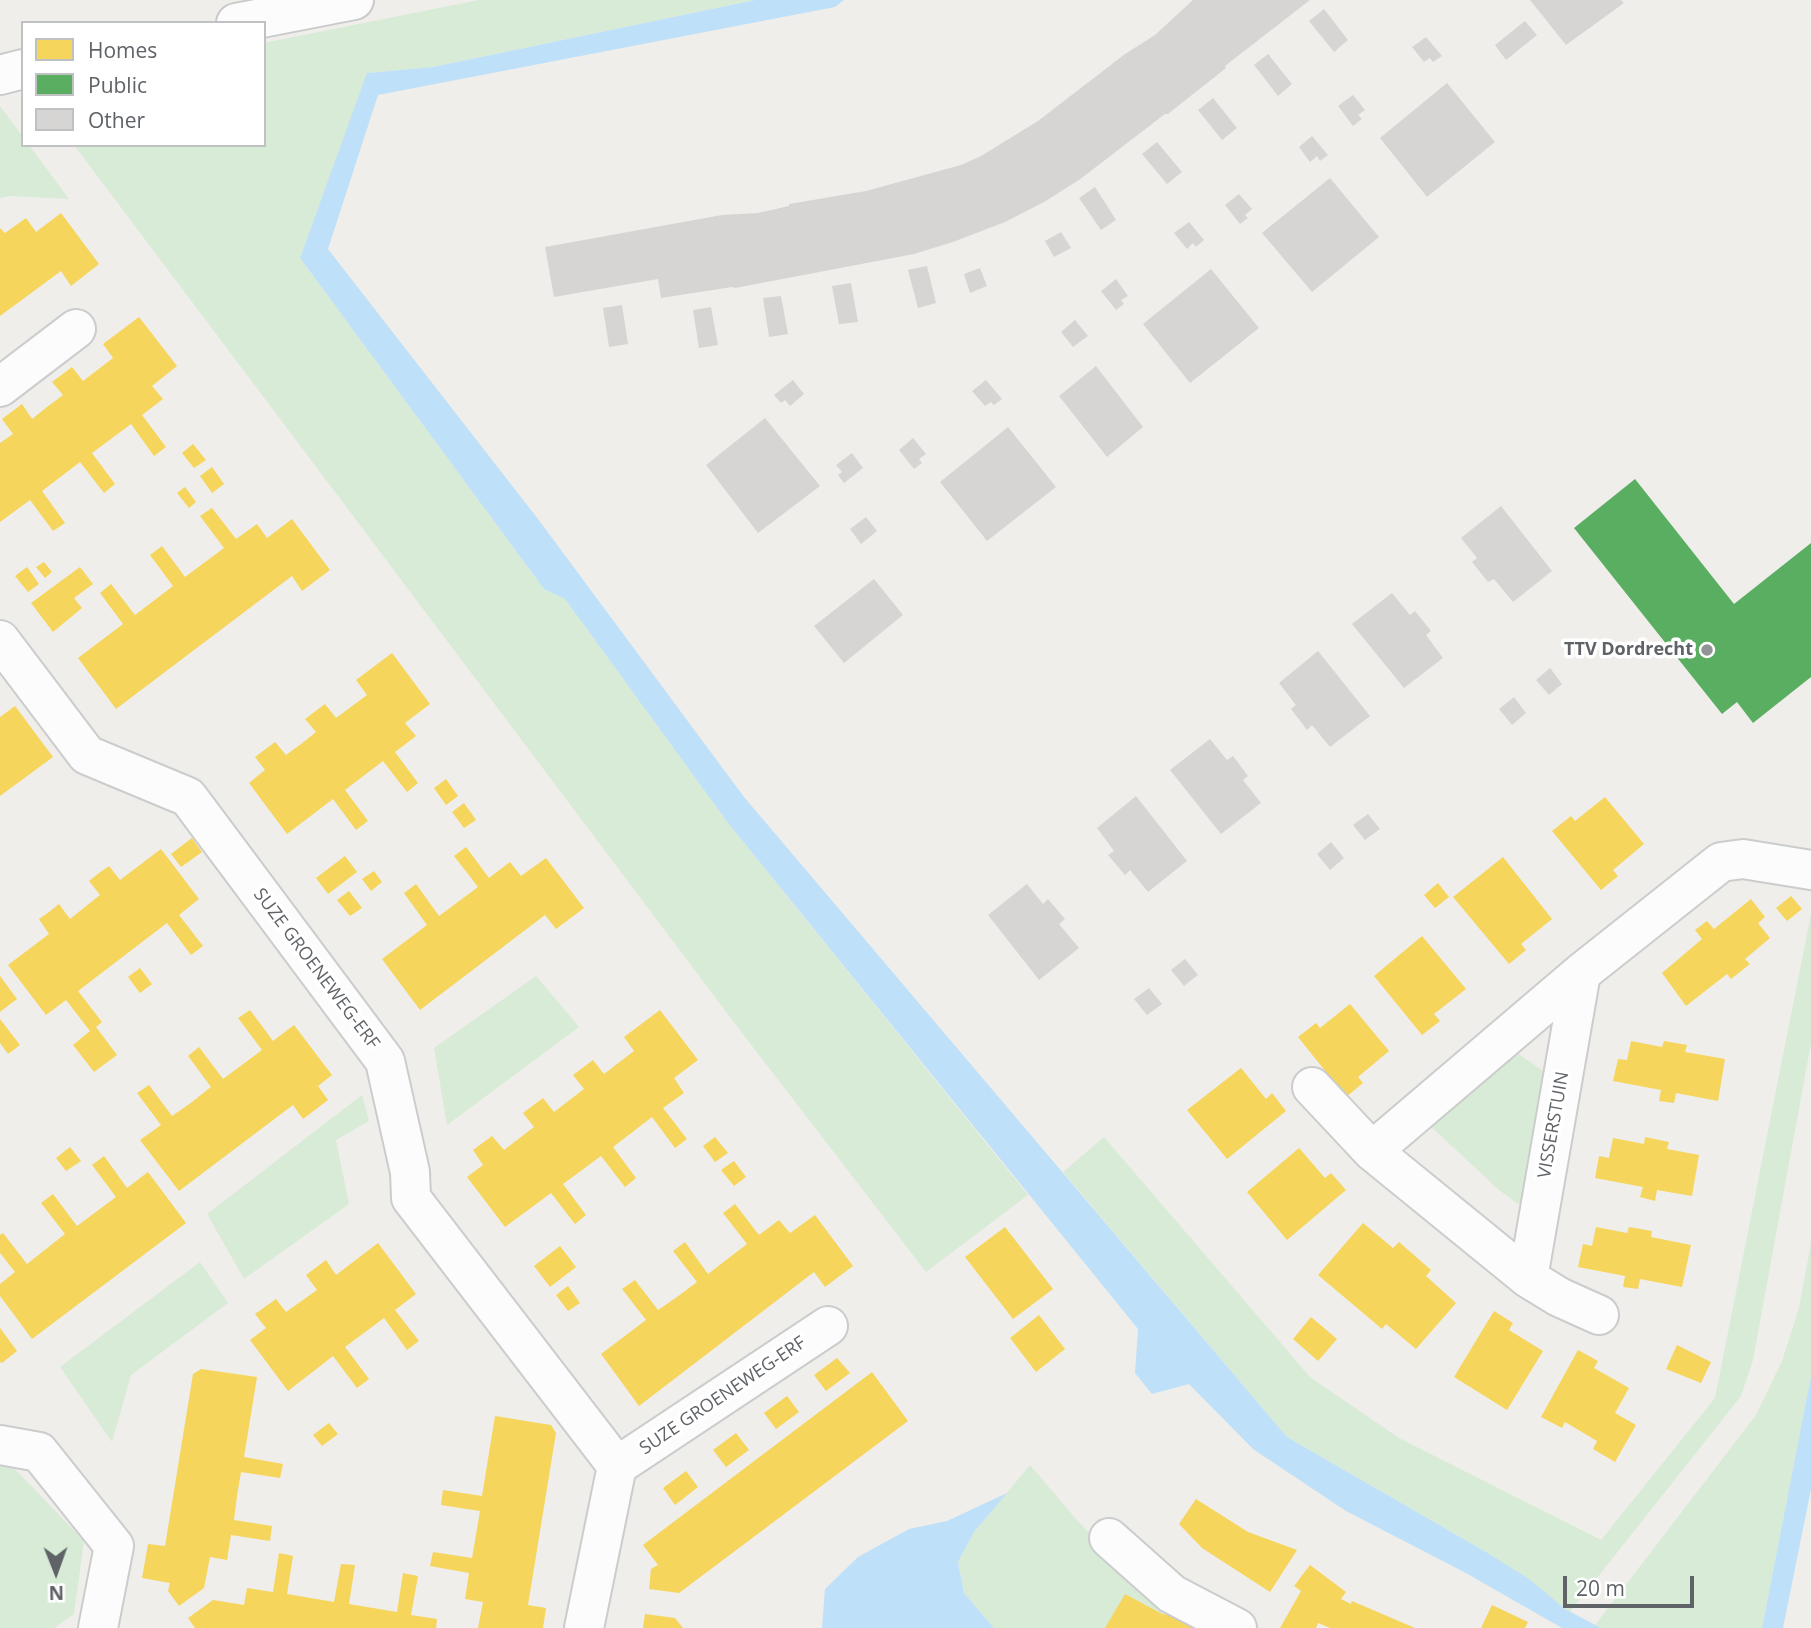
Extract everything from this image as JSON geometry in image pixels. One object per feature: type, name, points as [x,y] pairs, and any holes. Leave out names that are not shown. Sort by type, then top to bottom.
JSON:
[{"type":"street","points":[[246,21],[354,0]]},
{"type":"street","points":[[0,75],[21,70]]},
{"type":"street","points":[[0,387],[76,329]]},
{"type":"street","name":"SUZE GROENEWEG-ERF","points":[[0,640],[87,755],[188,797],[385,1061],[410,1172],[411,1198],[617,1466],[828,1325]]},
{"type":"street","points":[[1372,1151],[1581,972],[1721,862],[1743,859],[1811,870]]},
{"type":"street","name":"VISSERSTUIN","points":[[1528,1278],[1581,972]]},
{"type":"street","points":[[1312,1087],[1372,1151],[1528,1278],[1559,1297],[1598,1315]]},
{"type":"street","points":[[0,1444],[39,1452],[114,1546],[98,1628]]},
{"type":"street","points":[[584,1628],[617,1466]]},
{"type":"street","points":[[1110,1538],[1172,1594],[1237,1628]]},
{"type":"green space","points":[[479,0],[755,0],[433,67],[368,73],[300,258],[544,589],[565,599],[728,823],[1028,1195],[926,1272],[739,1029],[76,147],[266,147],[266,43]]},
{"type":"green space","points":[[0,106],[21,134],[21,147],[30,147],[69,199],[11,196],[0,198]]},
{"type":"green space","points":[[1811,914],[1811,1043],[1753,1360],[1741,1396],[1570,1612],[1486,1552],[1287,1437],[1063,1172],[1104,1137],[1310,1377],[1399,1438],[1601,1540],[1715,1398]]},
{"type":"green space","points":[[536,976],[579,1027],[447,1125],[434,1048]]},
{"type":"green space","points":[[1513,1050],[1546,1073],[1523,1199],[1518,1204],[1499,1190],[1425,1121]]},
{"type":"green space","points":[[362,1095],[369,1121],[336,1140],[349,1204],[244,1279],[207,1214]]},
{"type":"green space","points":[[1811,1243],[1811,1376],[1762,1628],[1601,1628],[1595,1625],[1756,1415],[1782,1361],[1799,1308]]},
{"type":"green space","points":[[200,1262],[228,1303],[131,1375],[112,1442],[60,1367]]},
{"type":"green space","points":[[0,1465],[14,1468],[84,1541],[74,1614],[54,1628],[0,1628]]},
{"type":"green space","points":[[1030,1465],[1116,1562],[1200,1628],[994,1628],[964,1593],[958,1562],[974,1532]]},
{"type":"water","points":[[755,0],[844,0],[835,7],[378,95],[328,249],[538,519],[744,797],[1287,1437],[1486,1552],[1529,1579],[1565,1609],[1601,1628],[1562,1628],[1464,1572],[1346,1511],[1253,1449],[1189,1384],[1152,1394],[1135,1373],[1138,1329],[728,823],[565,599],[544,589],[300,258],[367,73],[433,67]]},
{"type":"water","points":[[1811,1376],[1811,1489],[1783,1628],[1762,1628]]},
{"type":"water","points":[[1007,1493],[974,1532],[958,1562],[964,1593],[994,1628],[822,1628],[825,1589],[858,1557],[909,1529],[947,1521]]},
{"type":"building: Homes","points":[[61,213],[99,264],[71,286],[61,271],[0,316],[0,228],[5,233],[26,218],[36,232]]},
{"type":"building: Homes","points":[[139,317],[177,366],[152,386],[163,399],[142,415],[166,447],[154,456],[131,424],[92,453],[115,484],[104,493],[80,462],[42,491],[65,523],[53,531],[30,500],[0,522],[0,443],[13,434],[2,419],[22,404],[32,419],[63,395],[52,382],[72,367],[83,381],[113,358],[103,344]]},
{"type":"building: Homes","points":[[193,444],[206,460],[194,468],[182,453]]},
{"type":"building: Homes","points":[[212,467],[224,484],[212,493],[200,476]]},
{"type":"building: Homes","points":[[185,487],[196,502],[189,508],[177,493]]},
{"type":"building: Homes","points":[[212,508],[236,539],[257,524],[267,538],[292,519],[330,570],[302,591],[292,576],[116,709],[78,658],[123,624],[100,593],[111,584],[135,615],[173,586],[150,555],[162,546],[185,577],[224,548],[200,516]]},
{"type":"building: Homes","points":[[44,562],[52,572],[45,578],[36,567]]},
{"type":"building: Homes","points":[[27,567],[39,584],[28,592],[15,576]]},
{"type":"building: Homes","points":[[80,567],[93,584],[74,598],[82,608],[53,632],[31,603]]},
{"type":"building: Homes","points":[[392,653],[430,704],[405,723],[416,736],[395,752],[418,783],[407,792],[383,761],[345,790],[368,821],[356,830],[333,799],[287,834],[249,783],[265,770],[255,757],[275,742],[286,755],[316,732],[305,719],[325,704],[336,718],[367,695],[356,680]]},
{"type":"building: Homes","points":[[15,706],[53,757],[0,796],[0,717]]},
{"type":"building: Homes","points":[[446,779],[458,796],[446,805],[434,788]]},
{"type":"building: Homes","points":[[1605,797],[1644,844],[1613,870],[1618,876],[1601,890],[1552,831],[1571,816],[1575,821]]},
{"type":"building: Homes","points":[[464,803],[476,820],[464,828],[452,812]]},
{"type":"building: Homes","points":[[192,838],[202,852],[181,867],[171,854]]},
{"type":"building: Homes","points":[[466,847],[489,878],[510,862],[521,876],[546,858],[584,908],[556,929],[545,915],[420,1010],[382,959],[427,925],[404,893],[416,884],[439,916],[478,887],[454,856]]},
{"type":"building: Homes","points":[[161,849],[199,899],[179,915],[203,946],[191,955],[167,923],[78,991],[102,1022],[96,1027],[117,1055],[94,1072],[73,1045],[90,1031],[66,1000],[46,1015],[8,965],[49,934],[39,919],[59,904],[70,919],[100,895],[89,881],[99,873],[109,866],[120,880]]},
{"type":"building: Homes","points":[[345,856],[357,872],[328,894],[316,878]]},
{"type":"building: Homes","points":[[1503,857],[1552,919],[1521,944],[1526,950],[1509,964],[1453,897]]},
{"type":"building: Homes","points":[[374,871],[382,882],[371,891],[362,879]]},
{"type":"building: Homes","points":[[1438,883],[1449,897],[1435,908],[1424,895]]},
{"type":"building: Homes","points":[[349,891],[362,908],[350,916],[337,900]]},
{"type":"building: Homes","points":[[1791,896],[1802,909],[1787,921],[1776,908]]},
{"type":"building: Homes","points":[[1751,899],[1765,917],[1758,923],[1770,938],[1745,959],[1750,964],[1731,979],[1727,974],[1686,1006],[1662,973],[1702,939],[1695,930],[1707,921],[1714,929]]},
{"type":"building: Homes","points":[[1422,936],[1466,989],[1434,1014],[1440,1021],[1422,1035],[1374,976]]},
{"type":"building: Homes","points":[[140,968],[152,984],[140,993],[128,977]]},
{"type":"building: Homes","points":[[0,976],[17,999],[0,1012]]},
{"type":"building: Homes","points":[[1350,1004],[1389,1051],[1358,1077],[1363,1083],[1346,1097],[1298,1037],[1316,1023],[1320,1028]]},
{"type":"building: Homes","points":[[250,1010],[273,1041],[294,1025],[332,1075],[318,1086],[328,1100],[303,1119],[293,1105],[179,1191],[140,1140],[161,1125],[137,1093],[149,1085],[172,1116],[192,1102],[211,1087],[188,1056],[199,1047],[223,1079],[262,1050],[238,1018]]},
{"type":"building: Homes","points":[[660,1010],[698,1060],[674,1078],[684,1093],[663,1108],[687,1139],[675,1148],[652,1117],[613,1147],[636,1178],[625,1187],[601,1156],[563,1184],[586,1215],[575,1224],[551,1193],[505,1227],[467,1177],[483,1165],[473,1150],[492,1136],[504,1150],[534,1127],[523,1113],[543,1098],[554,1112],[584,1089],[573,1075],[593,1060],[604,1074],[634,1051],[624,1037]]},
{"type":"building: Homes","points":[[0,1019],[20,1045],[8,1054],[0,1043]]},
{"type":"building: Homes","points":[[1631,1041],[1662,1047],[1664,1041],[1687,1045],[1685,1052],[1725,1059],[1718,1101],[1676,1093],[1674,1103],[1659,1101],[1661,1090],[1613,1081],[1618,1059],[1627,1060]]},
{"type":"building: Homes","points":[[1241,1068],[1266,1099],[1272,1093],[1286,1111],[1227,1159],[1187,1110]]},
{"type":"building: Homes","points":[[715,1137],[728,1153],[715,1162],[703,1146]]},
{"type":"building: Homes","points":[[1645,1137],[1669,1142],[1667,1149],[1699,1155],[1692,1196],[1657,1190],[1655,1201],[1640,1197],[1643,1187],[1595,1178],[1599,1156],[1609,1158],[1613,1138],[1644,1144]]},
{"type":"building: Homes","points":[[70,1147],[81,1161],[66,1171],[56,1158]]},
{"type":"building: Homes","points":[[1299,1148],[1325,1178],[1331,1173],[1346,1190],[1287,1240],[1247,1192]]},
{"type":"building: Homes","points":[[104,1156],[127,1188],[148,1172],[186,1223],[32,1339],[0,1296],[0,1284],[15,1272],[0,1253],[0,1235],[3,1233],[27,1264],[65,1234],[41,1203],[53,1194],[77,1226],[116,1197],[92,1165]]},
{"type":"building: Homes","points":[[734,1161],[746,1177],[734,1186],[721,1170]]},
{"type":"building: Homes","points":[[735,1204],[759,1235],[779,1220],[790,1233],[815,1215],[853,1266],[825,1287],[814,1272],[639,1406],[601,1354],[646,1320],[622,1289],[635,1280],[658,1310],[677,1297],[697,1282],[673,1251],[685,1242],[708,1274],[747,1244],[723,1213]]},
{"type":"building: Homes","points":[[1363,1223],[1393,1248],[1399,1242],[1431,1270],[1426,1276],[1456,1303],[1416,1349],[1386,1324],[1382,1329],[1318,1275]]},
{"type":"building: Homes","points":[[1005,1227],[1053,1289],[1013,1319],[965,1257]]},
{"type":"building: Homes","points":[[1596,1227],[1627,1233],[1629,1227],[1652,1231],[1651,1237],[1691,1245],[1682,1287],[1640,1279],[1638,1289],[1623,1287],[1625,1276],[1578,1267],[1583,1244],[1592,1246]]},
{"type":"building: Homes","points":[[378,1243],[416,1294],[395,1310],[419,1341],[407,1350],[384,1318],[345,1347],[369,1379],[357,1388],[333,1356],[288,1391],[250,1340],[266,1328],[255,1314],[276,1299],[286,1312],[317,1290],[306,1275],[326,1260],[336,1275]]},
{"type":"building: Homes","points":[[560,1246],[576,1267],[550,1287],[534,1266]]},
{"type":"building: Homes","points":[[568,1286],[580,1303],[568,1311],[556,1295]]},
{"type":"building: Homes","points":[[1494,1311],[1513,1323],[1509,1330],[1543,1351],[1507,1410],[1454,1377]]},
{"type":"building: Homes","points":[[1039,1315],[1065,1349],[1036,1372],[1010,1338]]},
{"type":"building: Homes","points":[[1311,1317],[1337,1339],[1318,1361],[1293,1339]]},
{"type":"building: Homes","points":[[0,1328],[17,1351],[2,1363],[0,1362]]},
{"type":"building: Homes","points":[[1677,1345],[1711,1362],[1701,1383],[1666,1369]]},
{"type":"building: Homes","points":[[1578,1350],[1598,1361],[1594,1368],[1629,1388],[1615,1413],[1636,1425],[1615,1462],[1593,1449],[1597,1441],[1565,1422],[1562,1428],[1541,1417]]},
{"type":"building: Homes","points":[[837,1358],[850,1373],[826,1391],[814,1375]]},
{"type":"building: Homes","points":[[201,1369],[257,1377],[244,1457],[283,1464],[280,1478],[241,1472],[234,1520],[272,1526],[270,1541],[231,1535],[227,1560],[210,1557],[204,1588],[179,1606],[168,1591],[170,1583],[142,1578],[148,1544],[165,1546],[193,1374]]},
{"type":"building: Homes","points":[[872,1372],[908,1421],[679,1593],[649,1589],[651,1569],[658,1565],[643,1545]]},
{"type":"building: Homes","points":[[787,1396],[799,1412],[776,1429],[764,1413]]},
{"type":"building: Homes","points":[[495,1416],[551,1425],[556,1433],[528,1605],[546,1608],[543,1628],[478,1628],[483,1602],[465,1599],[469,1573],[430,1566],[433,1552],[472,1558],[480,1511],[441,1505],[443,1490],[482,1496]]},
{"type":"building: Homes","points":[[329,1423],[338,1434],[322,1446],[313,1435]]},
{"type":"building: Homes","points":[[736,1433],[749,1450],[726,1467],[713,1450]]},
{"type":"building: Homes","points":[[686,1471],[698,1487],[675,1505],[663,1488]]},
{"type":"building: Homes","points":[[1196,1499],[1248,1532],[1297,1550],[1270,1592],[1202,1548],[1179,1524]]},
{"type":"building: Homes","points":[[279,1553],[293,1556],[287,1594],[334,1602],[341,1564],[355,1565],[349,1604],[397,1612],[403,1573],[418,1576],[411,1615],[437,1619],[436,1628],[195,1628],[188,1618],[213,1600],[244,1605],[247,1588],[273,1592]]},
{"type":"building: Homes","points":[[1310,1565],[1346,1592],[1341,1599],[1351,1604],[1352,1601],[1415,1628],[1330,1628],[1318,1623],[1316,1628],[1280,1628],[1301,1591],[1294,1586]]},
{"type":"building: Homes","points":[[1125,1594],[1164,1615],[1167,1610],[1197,1628],[1105,1628]]},
{"type":"building: Homes","points":[[1492,1605],[1528,1622],[1525,1628],[1481,1628]]},
{"type":"building: Homes","points":[[645,1614],[675,1618],[683,1628],[643,1628]]},
{"type":"building: Public","points":[[1635,479],[1734,604],[1811,543],[1811,677],[1753,723],[1737,702],[1722,714],[1574,528]]},
{"type":"building: Other","points":[[1193,0],[1310,0],[1168,114],[1079,180],[1005,222],[914,254],[735,288],[661,298],[658,279],[554,297],[545,247],[722,215],[758,213],[789,204],[866,191],[961,165],[981,156],[1038,121],[1125,54],[1155,35]]},
{"type":"building: Other","points":[[1530,0],[1621,0],[1624,3],[1566,45]]},
{"type":"building: Other","points":[[1324,9],[1348,40],[1334,52],[1309,21]]},
{"type":"building: Other","points":[[1525,21],[1537,35],[1506,60],[1495,45]]},
{"type":"building: Other","points":[[1426,37],[1442,56],[1433,62],[1430,58],[1424,62],[1412,47]]},
{"type":"building: Other","points":[[1268,54],[1292,84],[1278,96],[1254,65]]},
{"type":"building: Other","points":[[1447,83],[1495,142],[1427,197],[1380,138]]},
{"type":"building: Other","points":[[1353,95],[1365,110],[1358,115],[1362,119],[1353,126],[1338,106]]},
{"type":"building: Other","points":[[1213,98],[1237,128],[1222,140],[1198,110]]},
{"type":"building: Other","points":[[1312,136],[1328,155],[1320,161],[1317,156],[1310,162],[1299,147]]},
{"type":"building: Other","points":[[1157,142],[1182,172],[1167,184],[1142,154]]},
{"type":"building: Other","points":[[1330,178],[1379,237],[1312,292],[1262,233]]},
{"type":"building: Other","points":[[1095,187],[1116,220],[1101,230],[1079,198]]},
{"type":"building: Other","points":[[1239,194],[1252,209],[1245,215],[1248,218],[1240,224],[1225,205]]},
{"type":"building: Other","points":[[1189,222],[1204,240],[1196,247],[1193,243],[1187,249],[1174,233]]},
{"type":"building: Other","points":[[1061,232],[1071,248],[1054,257],[1045,241]]},
{"type":"building: Other","points":[[927,266],[936,303],[918,308],[908,270]]},
{"type":"building: Other","points":[[980,268],[987,286],[970,293],[964,274]]},
{"type":"building: Other","points":[[1211,269],[1259,328],[1190,383],[1143,324]]},
{"type":"building: Other","points":[[1116,279],[1128,296],[1121,300],[1124,304],[1116,310],[1101,291]]},
{"type":"building: Other","points":[[851,283],[858,322],[839,324],[832,286]]},
{"type":"building: Other","points":[[781,296],[788,334],[769,337],[763,298]]},
{"type":"building: Other","points":[[622,305],[628,344],[609,347],[603,308]]},
{"type":"building: Other","points":[[711,307],[718,345],[699,348],[693,310]]},
{"type":"building: Other","points":[[1075,320],[1088,336],[1073,347],[1061,332]]},
{"type":"building: Other","points":[[1096,366],[1143,427],[1107,457],[1059,396]]},
{"type":"building: Other","points":[[793,380],[804,394],[790,406],[785,400],[781,403],[774,395]]},
{"type":"building: Other","points":[[986,380],[1002,399],[994,405],[991,402],[985,406],[972,391]]},
{"type":"building: Other","points":[[765,418],[820,486],[758,533],[706,465]]},
{"type":"building: Other","points":[[1008,427],[1056,487],[987,541],[940,482]]},
{"type":"building: Other","points":[[913,438],[926,454],[919,459],[922,463],[914,469],[899,450]]},
{"type":"building: Other","points":[[852,453],[863,468],[844,483],[838,475],[842,472],[836,465]]},
{"type":"building: Other","points":[[1501,506],[1552,571],[1513,602],[1494,579],[1488,582],[1472,562],[1477,558],[1461,538]]},
{"type":"building: Other","points":[[866,517],[877,531],[861,544],[850,529]]},
{"type":"building: Other","points":[[874,579],[903,615],[844,663],[814,626]]},
{"type":"building: Other","points":[[1392,593],[1410,615],[1415,611],[1431,631],[1426,635],[1443,658],[1404,688],[1352,624]]},
{"type":"building: Other","points":[[1318,651],[1370,716],[1330,747],[1312,725],[1307,730],[1291,709],[1296,705],[1279,683]]},
{"type":"building: Other","points":[[1550,668],[1562,684],[1549,695],[1536,680]]},
{"type":"building: Other","points":[[1514,697],[1526,713],[1512,725],[1499,709]]},
{"type":"building: Other","points":[[1210,739],[1227,760],[1233,756],[1248,776],[1243,780],[1261,803],[1221,834],[1170,770]]},
{"type":"building: Other","points":[[1136,796],[1187,861],[1148,892],[1130,870],[1125,875],[1108,855],[1114,851],[1097,828]]},
{"type":"building: Other","points":[[1368,814],[1380,829],[1365,840],[1353,825]]},
{"type":"building: Other","points":[[1331,842],[1344,858],[1330,870],[1317,854]]},
{"type":"building: Other","points":[[1027,884],[1043,904],[1048,899],[1065,919],[1059,924],[1079,948],[1039,980],[988,915]]},
{"type":"building: Other","points":[[1185,959],[1198,975],[1184,986],[1171,970]]},
{"type":"building: Other","points":[[1149,988],[1162,1004],[1147,1015],[1134,999]]},
{"type":"place","name":"TTV Dordrecht","points":[[1707,650]]}]
